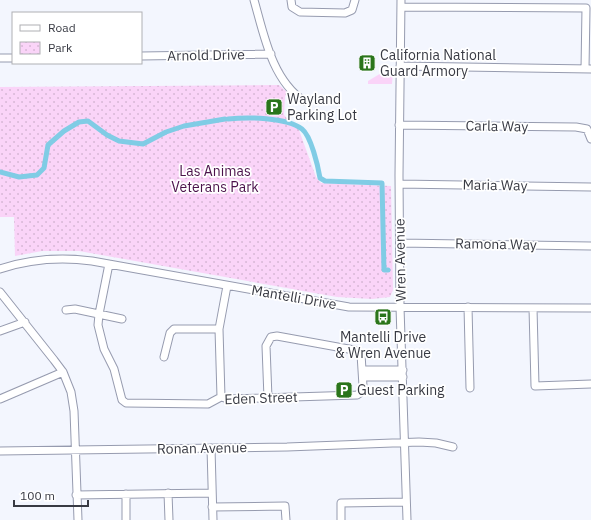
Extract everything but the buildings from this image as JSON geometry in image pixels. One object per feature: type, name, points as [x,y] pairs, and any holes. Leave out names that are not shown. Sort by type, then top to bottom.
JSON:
[{"type":"street","points":[[254,0],[271,54],[283,82],[294,95],[304,101]]},
{"type":"street","points":[[291,0],[293,8],[300,12],[345,13],[352,10],[355,0]]},
{"type":"street","points":[[400,66],[588,69],[586,8],[401,4]]},
{"type":"street","name":"Wren Avenue","points":[[401,4],[399,125],[400,307],[407,520]]},
{"type":"street","name":"Arnold Drive","points":[[142,56],[271,54]]},
{"type":"street","points":[[0,58],[12,58]]},
{"type":"street","name":"Carla Way","points":[[399,125],[576,127],[587,129],[591,137]]},
{"type":"street","name":"Maria Way","points":[[399,184],[591,187]]},
{"type":"street","name":"Ramona Way","points":[[400,243],[591,246]]},
{"type":"street","name":"Mantelli Drive","points":[[0,269],[27,262],[54,259],[80,260],[339,305],[400,307],[591,308]]},
{"type":"street","points":[[99,314],[109,264]]},
{"type":"street","points":[[221,397],[219,329],[227,286]]},
{"type":"street","points":[[0,292],[63,372],[73,402],[78,520]]},
{"type":"street","points":[[468,307],[470,388]]},
{"type":"street","points":[[533,308],[535,386],[591,384]]},
{"type":"street","points":[[66,310],[75,309],[122,319]]},
{"type":"street","name":"Eden Street","points":[[99,314],[100,333],[114,369],[122,400],[130,404],[208,404],[217,401],[221,397],[268,398],[357,395],[362,390],[363,374]]},
{"type":"street","points":[[0,331],[25,322]]},
{"type":"street","points":[[164,357],[170,333],[174,329],[219,329]]},
{"type":"street","points":[[268,398],[266,346],[269,338],[277,336],[358,351],[362,356],[363,374],[403,373]]},
{"type":"street","points":[[0,399],[63,372]]},
{"type":"street","name":"Ronan Avenue","points":[[0,451],[405,443],[436,443],[453,447]]},
{"type":"street","points":[[211,448],[213,520]]},
{"type":"street","points":[[76,495],[212,492]]},
{"type":"street","points":[[168,493],[169,520]]},
{"type":"street","points":[[126,494],[126,520]]},
{"type":"street","points":[[341,520],[341,503],[406,502]]},
{"type":"street","points":[[212,507],[285,506],[286,520]]},
{"type":"green space","points":[[383,72],[393,72],[392,84],[368,84],[368,81]]},
{"type":"green space","name":"Las Animas Veterans Park","points":[[279,85],[288,93],[285,96],[284,115],[299,130],[316,177],[321,183],[391,186],[393,290],[390,297],[372,299],[337,297],[79,251],[42,251],[15,256],[14,217],[0,217],[0,87]]},
{"type":"waterway","points":[[0,172],[19,177],[37,175],[44,168],[48,145],[64,131],[79,122],[88,121],[107,135],[119,141],[143,144],[166,132],[184,126],[225,119]]},
{"type":"waterway","points":[[228,119],[266,119],[277,120],[295,125],[302,129],[311,144],[320,178],[325,181],[382,183],[384,270],[388,270]]},
{"type":"place","name":"California National Guard Armory","points":[[367,63]]},
{"type":"place","name":"Wayland Parking Lot","points":[[274,107]]},
{"type":"place","name":"Mantelli Drive & Wren Avenue","points":[[383,317]]},
{"type":"place","name":"Guest Parking","points":[[344,390]]}]
